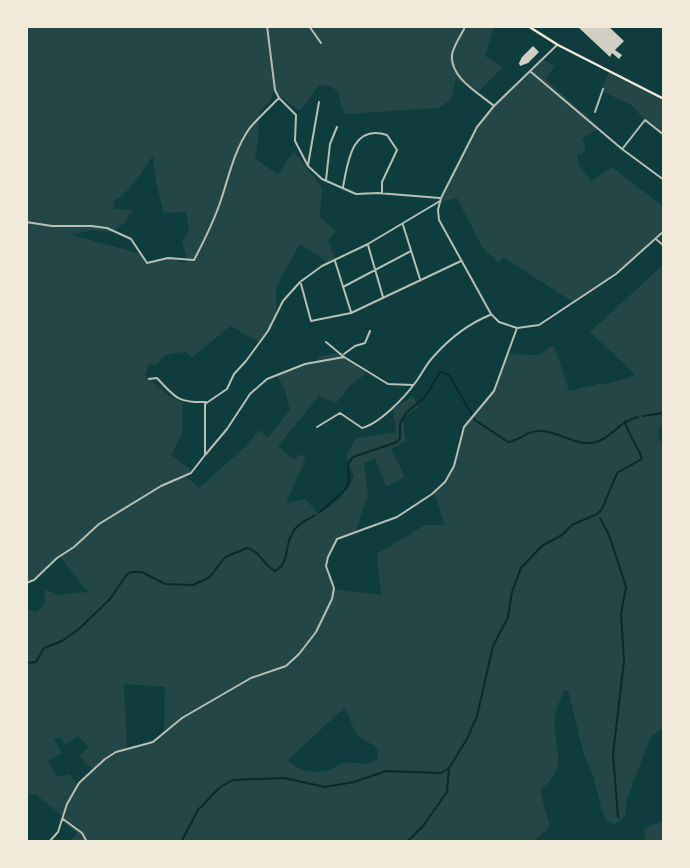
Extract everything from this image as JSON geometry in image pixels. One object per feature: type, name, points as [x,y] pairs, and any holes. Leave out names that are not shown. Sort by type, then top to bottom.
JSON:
[{"type":"main road","points":[[528,26],[558,45],[664,99]]},
{"type":"street","points":[[267,26],[274,85],[279,98],[296,115],[295,141],[308,166],[326,181],[356,194],[441,200]]},
{"type":"street","points":[[309,26],[321,43]]},
{"type":"street","points":[[464,29],[452,54],[454,68],[460,78],[494,106]]},
{"type":"street","points":[[558,45],[494,106],[477,127],[438,210],[439,220],[491,314],[499,322],[517,328],[539,325],[604,284],[664,231]]},
{"type":"street","points":[[531,71],[622,149],[662,179],[664,174]]},
{"type":"street","points":[[595,113],[603,89]]},
{"type":"street","points":[[26,222],[52,226],[99,227],[131,239],[147,263],[169,258],[194,260],[207,235],[221,201],[231,165],[248,130],[279,98]]},
{"type":"street","points":[[308,166],[320,102]]},
{"type":"street","points":[[622,149],[645,120],[664,135]]},
{"type":"street","points":[[326,181],[330,144],[337,127]]},
{"type":"street","points":[[343,188],[352,149],[365,134],[376,131],[387,135],[397,150],[382,182],[382,194]]},
{"type":"street","points":[[205,455],[204,407],[227,389],[234,374],[268,331],[282,301],[322,265],[368,244],[441,200]]},
{"type":"street","points":[[402,223],[421,280]]},
{"type":"street","points":[[655,239],[664,246]]},
{"type":"street","points":[[368,244],[383,298]]},
{"type":"street","points":[[343,287],[411,251]]},
{"type":"street","points":[[335,259],[351,313]]},
{"type":"street","points":[[300,282],[312,321],[351,313],[462,261]]},
{"type":"street","points":[[317,427],[340,413],[362,428],[370,426],[414,385],[432,357],[464,328],[491,314]]},
{"type":"street","points":[[49,842],[58,832],[79,783],[105,759],[116,752],[153,742],[182,718],[251,678],[286,666],[299,654],[316,632],[332,598],[334,588],[326,566],[337,539],[397,517],[445,482],[454,466],[464,427],[494,391],[517,328]]},
{"type":"street","points":[[26,583],[34,580],[99,524],[161,486],[191,473],[228,429],[250,394],[267,379],[305,364],[343,356],[352,347],[365,343],[370,331]]},
{"type":"street","points":[[326,342],[387,384],[414,385]]},
{"type":"street","points":[[149,379],[157,378],[174,398],[188,402],[207,402]]},
{"type":"street","points":[[62,818],[82,833],[87,842]]},
{"type":"shaded area","points":[[26,26],[494,26],[485,56],[503,67],[477,93],[456,79],[451,99],[439,108],[346,114],[337,91],[319,85],[300,111],[273,91],[271,100],[259,112],[255,159],[278,174],[294,151],[322,188],[320,217],[336,231],[328,241],[335,259],[327,262],[300,244],[276,287],[276,316],[260,343],[231,326],[192,357],[185,352],[176,353],[165,356],[157,365],[149,364],[145,376],[172,398],[183,402],[182,434],[171,455],[192,471],[186,476],[199,488],[245,447],[259,430],[268,437],[290,410],[284,388],[276,374],[318,360],[319,357],[341,352],[366,374],[350,385],[336,403],[319,396],[278,446],[294,460],[301,454],[306,458],[286,503],[306,499],[318,514],[340,499],[354,477],[346,456],[356,438],[396,432],[393,409],[413,396],[419,407],[403,418],[406,441],[391,449],[405,477],[386,487],[375,458],[364,463],[368,495],[356,530],[337,540],[325,563],[333,589],[381,595],[377,554],[425,525],[445,525],[434,493],[451,472],[467,423],[494,388],[508,354],[539,355],[554,345],[569,391],[634,376],[634,373],[590,332],[664,264],[664,426],[660,427],[657,436],[664,447],[664,727],[651,736],[627,799],[625,817],[615,824],[607,821],[602,811],[593,775],[584,755],[568,690],[564,690],[555,717],[558,764],[555,773],[540,790],[550,827],[532,842],[70,842],[77,833],[62,821],[63,816],[35,794],[26,796],[26,610],[37,612],[45,603],[45,589],[58,595],[88,592],[60,557],[26,584]],"holes":[[[153,156],[164,213],[186,212],[189,230],[182,241],[188,262],[182,263],[171,256],[148,264],[144,262],[142,254],[71,235],[91,230],[112,232],[127,221],[127,216],[133,213],[132,210],[113,209],[115,200],[132,185]],[[124,684],[165,687],[164,732],[145,745],[127,748]],[[344,708],[358,735],[374,746],[378,754],[378,759],[369,763],[343,763],[319,772],[307,771],[288,760]],[[78,736],[88,747],[79,757],[92,768],[77,784],[69,774],[57,777],[48,761],[62,753],[54,740],[60,737],[65,745]]]},
{"type":"shaded area","points":[[542,59],[555,66],[545,79],[599,127],[582,139],[585,152],[577,155],[578,164],[591,181],[612,167],[664,207],[664,231],[609,277],[573,302],[503,257],[499,263],[482,247],[457,198],[439,202],[475,129],[492,106]]},
{"type":"shaded area","points":[[610,70],[664,97],[664,136],[646,122],[632,105],[601,91]]},
{"type":"shaded area","points":[[664,821],[664,842],[646,842],[644,828]]},
{"type":"building","points":[[577,26],[608,26],[624,41],[615,50],[622,55],[619,59],[612,53],[610,57]]},
{"type":"building","points":[[533,46],[539,52],[528,63],[520,66],[522,57]]},
{"type":"waterway","points":[[320,512],[346,489],[349,483],[348,464],[353,457],[397,442],[400,438],[400,424],[406,413],[425,397],[440,372],[449,375],[475,420],[508,442],[532,432],[543,431],[582,443],[596,442],[607,437],[625,422],[638,417]]},
{"type":"waterway","points":[[643,416],[664,413]]},
{"type":"waterway","points":[[407,842],[423,826],[447,792],[449,768],[477,716],[493,646],[508,617],[512,592],[521,568],[542,546],[562,535],[572,525],[597,514],[602,509],[617,473],[642,459],[625,421]]},
{"type":"waterway","points":[[26,663],[36,662],[44,648],[62,641],[79,629],[110,599],[127,574],[142,572],[165,584],[193,585],[210,577],[225,557],[247,548],[275,571],[283,564],[294,531],[315,515]]},
{"type":"waterway","points":[[600,518],[609,535],[626,587],[621,614],[624,661],[613,754],[618,817]]},
{"type":"waterway","points":[[181,842],[198,810],[219,788],[233,780],[284,778],[325,787],[354,782],[386,771],[441,773],[449,768]]}]
